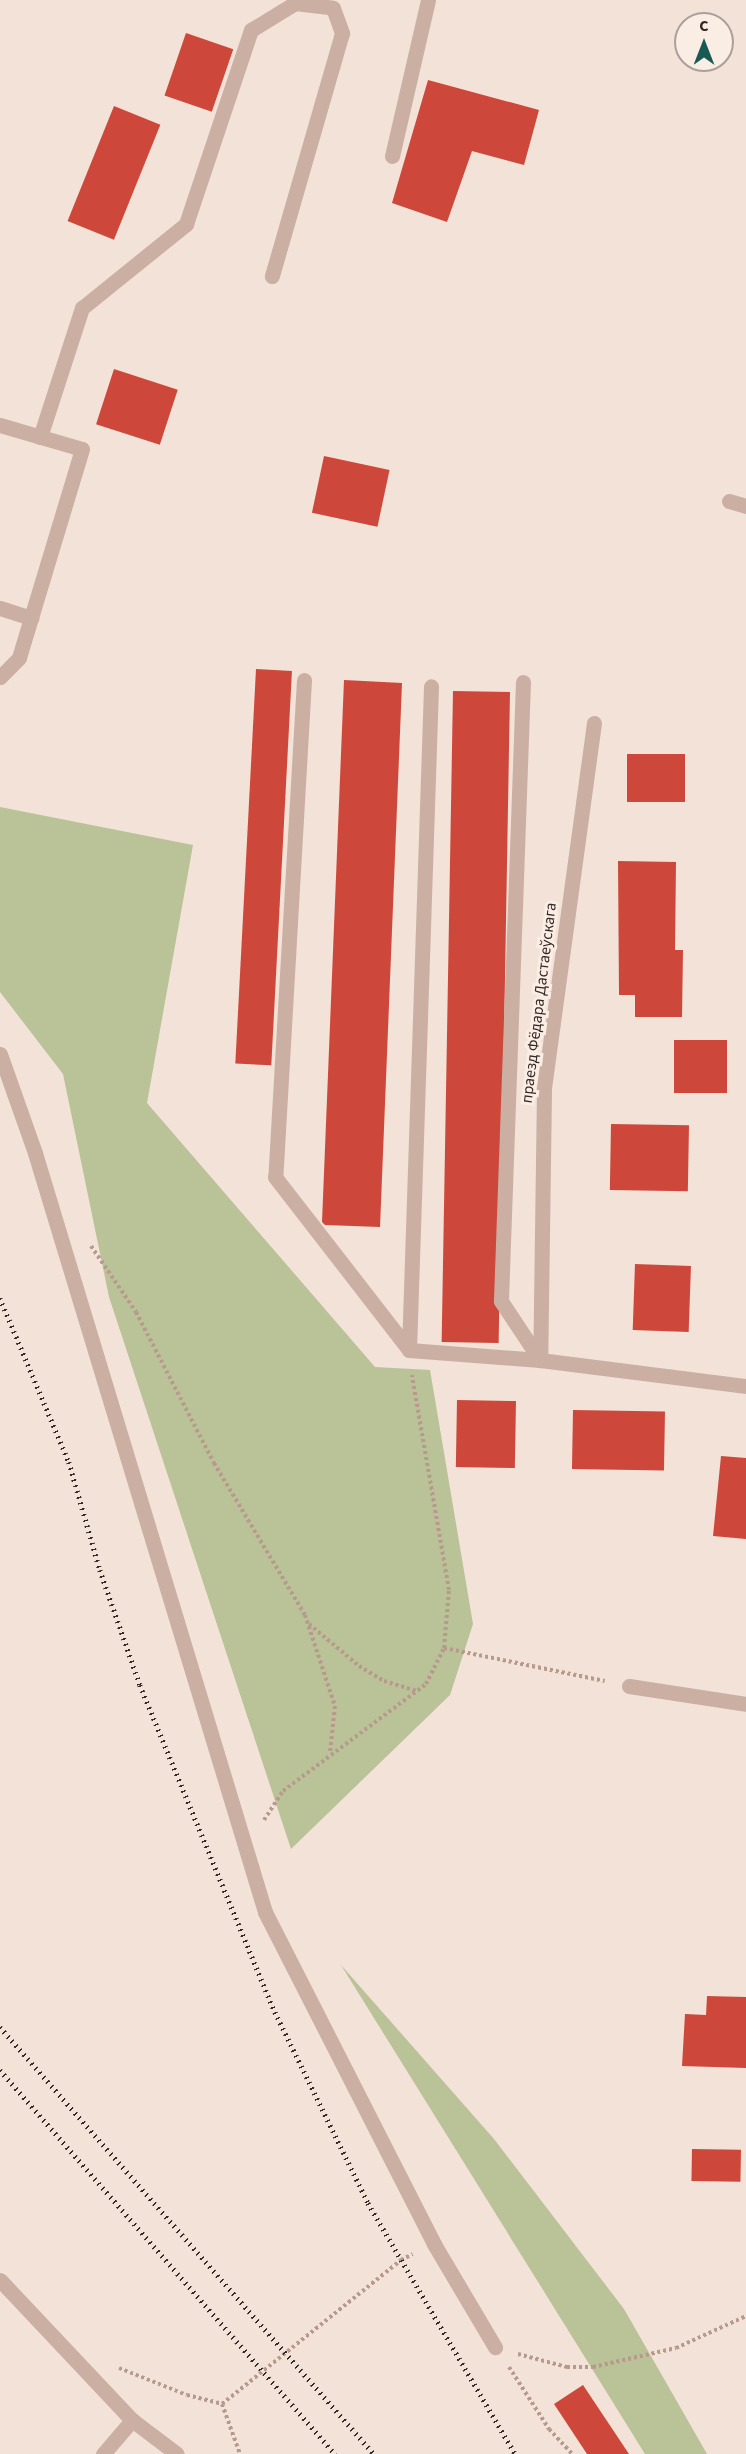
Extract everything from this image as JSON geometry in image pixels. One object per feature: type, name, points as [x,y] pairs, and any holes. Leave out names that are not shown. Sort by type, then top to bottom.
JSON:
[{"type":"street","points":[[393,156],[428,0]]},
{"type":"street","points":[[40,437],[82,308],[186,224],[251,30],[295,3],[333,8],[342,33],[272,276]]},
{"type":"street","points":[[0,424],[82,449],[19,658],[0,677]]},
{"type":"street","points":[[729,501],[746,506]]},
{"type":"street","points":[[0,608],[31,618]]},
{"type":"street","points":[[304,680],[275,1178],[409,1350],[540,1360],[746,1386]]},
{"type":"street","points":[[523,682],[501,1301],[540,1360]]},
{"type":"street","points":[[409,1350],[431,686]]},
{"type":"street","name":"праезд Фёдара Дастаеўскага","points":[[540,1360],[544,1090],[594,723]]},
{"type":"street","points":[[0,1054],[35,1152],[265,1912],[434,2244],[495,2347]]},
{"type":"street","points":[[629,1686],[746,1704]]},
{"type":"street","points":[[0,2280],[80,2368],[132,2420],[177,2454]]},
{"type":"street","points":[[103,2454],[132,2420]]},
{"type":"path","points":[[86,1238],[136,1312],[214,1463],[308,1624],[335,1706],[330,1752]]},
{"type":"path","points":[[246,1848],[283,1791],[330,1752],[426,1684],[444,1648],[449,1590],[424,1461],[409,1350]]},
{"type":"path","points":[[308,1624],[359,1666],[384,1681],[417,1691]]},
{"type":"path","points":[[444,1648],[629,1686]]},
{"type":"path","points":[[222,2404],[401,2260],[434,2244]]},
{"type":"path","points":[[495,2347],[567,2367],[593,2367],[676,2348],[746,2316]]},
{"type":"path","points":[[495,2347],[549,2429],[572,2454]]},
{"type":"path","points":[[80,2368],[108,2365],[187,2395],[222,2404]]},
{"type":"path","points":[[222,2404],[240,2454]]},
{"type":"green space","points":[[0,807],[193,845],[147,1103],[375,1367],[430,1370],[473,1624],[450,1695],[291,1849],[109,1297],[63,1074],[0,992]]},
{"type":"green space","points":[[341,1965],[494,2139],[624,2309],[707,2454],[645,2454]]},
{"type":"building","points":[[186,33],[233,49],[212,112],[165,95]]},
{"type":"building","points":[[428,80],[539,110],[524,165],[472,151],[447,222],[392,203]]},
{"type":"building","points":[[114,106],[160,125],[114,240],[68,221]]},
{"type":"building","points":[[114,369],[178,390],[160,445],[96,424]]},
{"type":"building","points":[[324,456],[390,470],[377,527],[312,513]]},
{"type":"building","points":[[256,669],[292,671],[271,1065],[235,1063]]},
{"type":"building","points":[[344,680],[402,683],[380,1227],[325,1225],[322,1222]]},
{"type":"building","points":[[453,691],[510,692],[499,1343],[442,1342]]},
{"type":"building","points":[[627,754],[685,754],[685,802],[627,802]]},
{"type":"building","points":[[618,861],[676,862],[675,950],[683,950],[682,1017],[635,1017],[635,995],[619,995]]},
{"type":"building","points":[[674,1040],[727,1040],[727,1093],[674,1093]]},
{"type":"building","points":[[611,1124],[689,1125],[688,1191],[610,1190]]},
{"type":"building","points":[[635,1264],[691,1266],[689,1332],[633,1330]]},
{"type":"building","points":[[457,1400],[516,1401],[515,1468],[456,1467]]},
{"type":"building","points":[[573,1410],[665,1412],[664,1471],[572,1469]]},
{"type":"building","points":[[721,1456],[746,1458],[746,1539],[713,1536]]},
{"type":"building","points":[[707,1996],[746,1997],[746,2068],[682,2066],[685,2014],[706,2015]]},
{"type":"building","points":[[692,2149],[741,2150],[740,2182],[691,2181]]},
{"type":"building","points":[[583,2385],[629,2454],[587,2454],[554,2404]]},
{"type":"railway","points":[[0,1298],[69,1462],[100,1570],[140,1685],[275,2012],[368,2203],[515,2454]]},
{"type":"railway","points":[[0,2027],[374,2454]]},
{"type":"railway","points":[[0,2070],[335,2454]]}]
